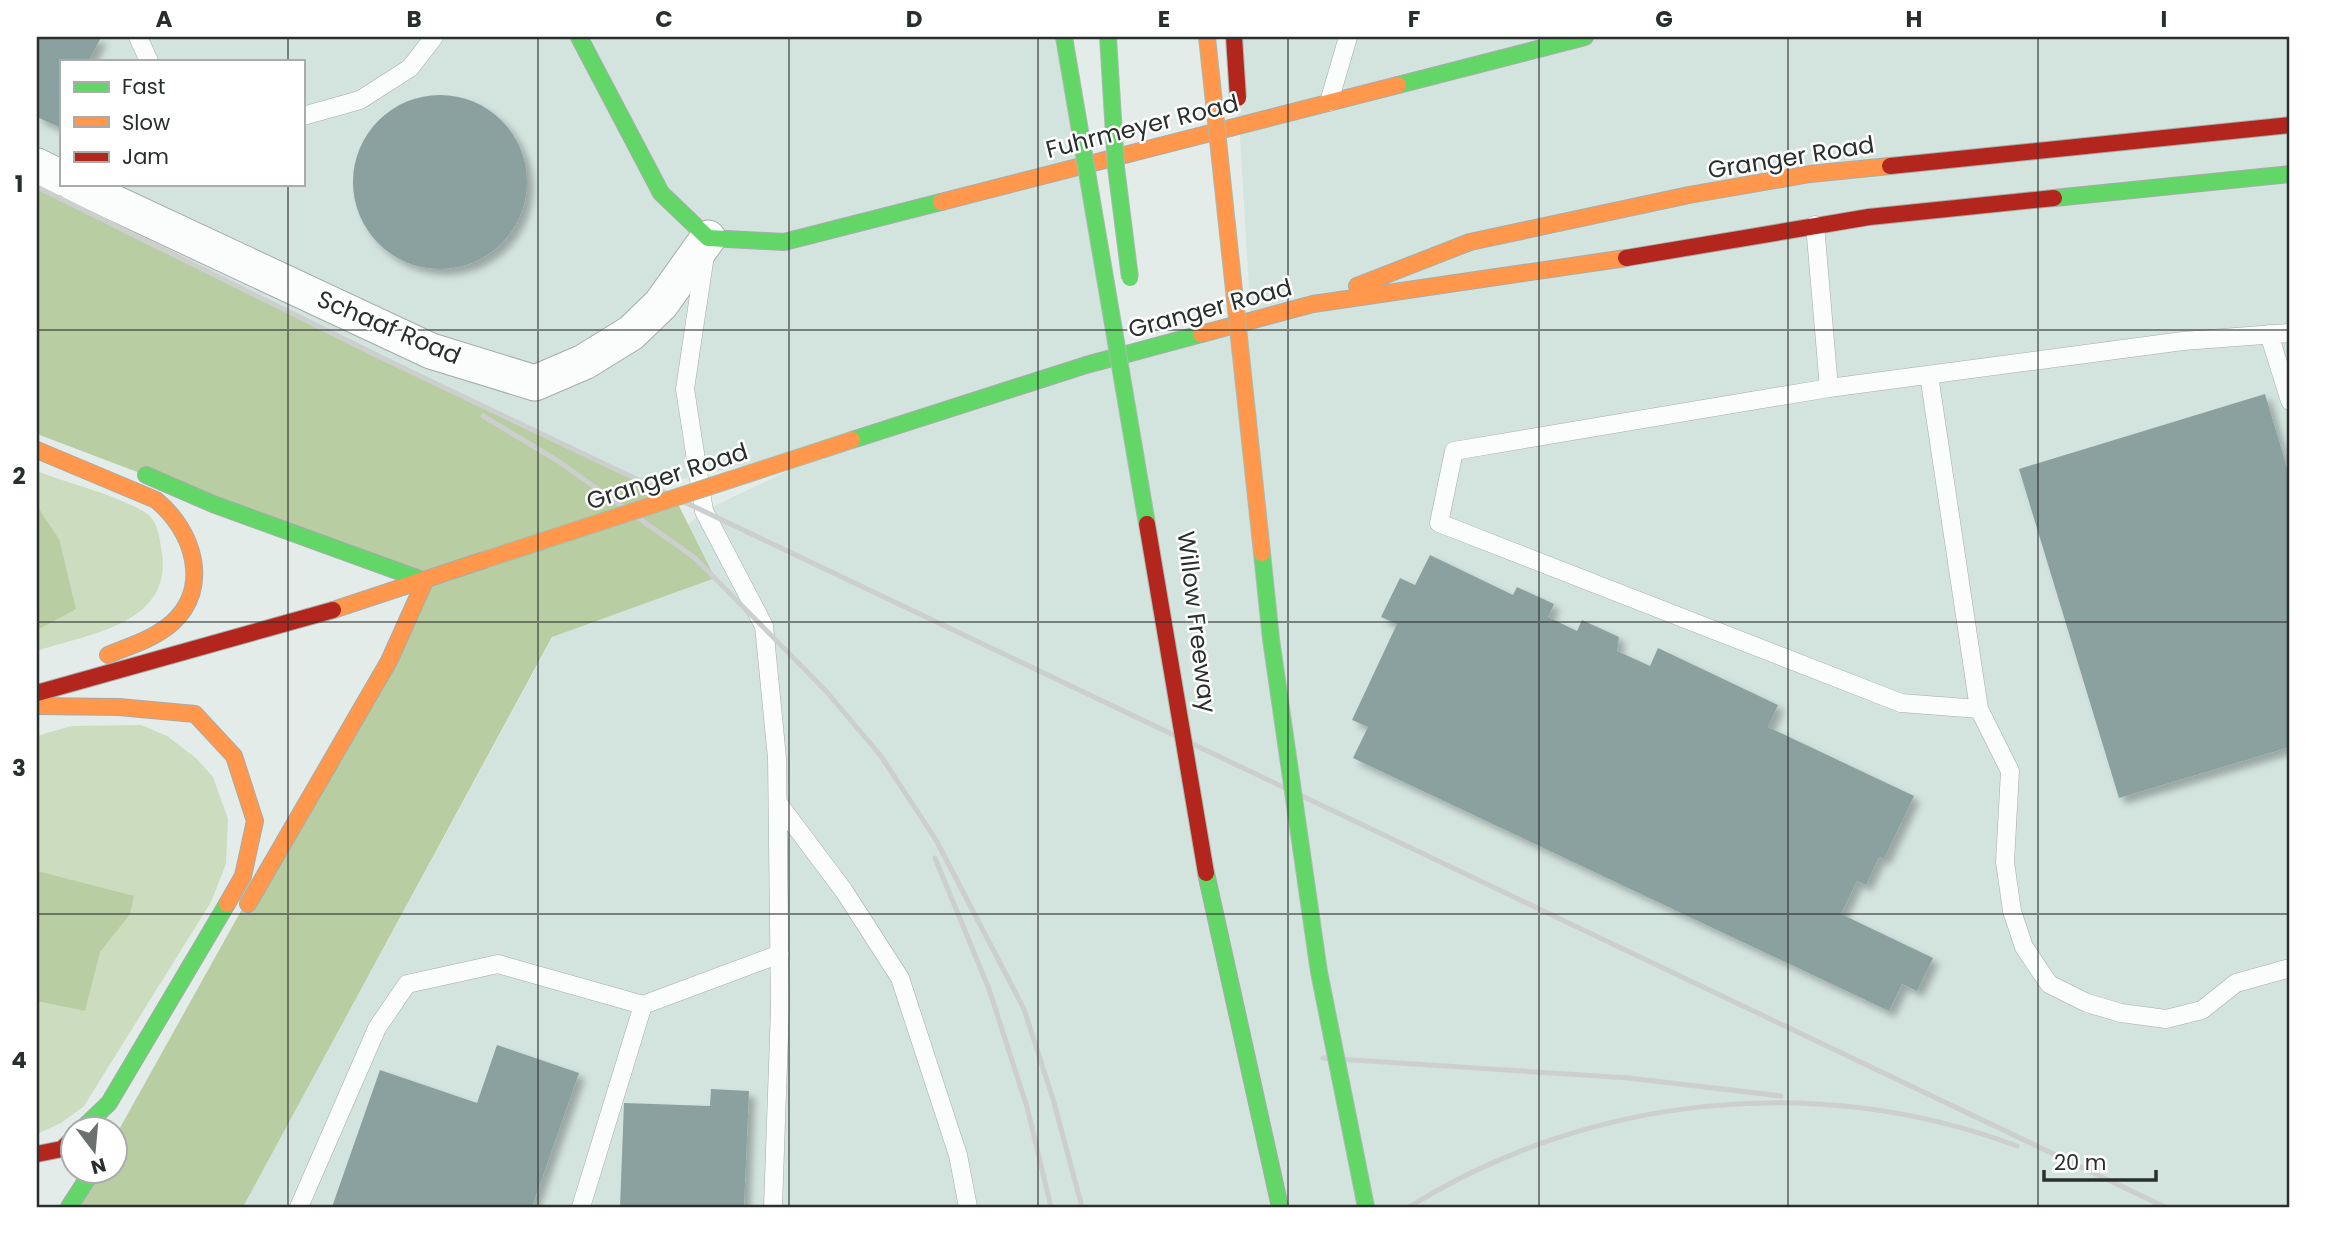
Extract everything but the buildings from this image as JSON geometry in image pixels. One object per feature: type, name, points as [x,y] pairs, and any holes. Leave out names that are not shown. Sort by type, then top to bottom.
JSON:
[{"type":"main road","points":[[579,37],[661,193],[708,238]]},
{"type":"main road","points":[[1064,37],[1206,873]]},
{"type":"main road","points":[[1108,37],[1116,167],[1132,292]]},
{"type":"main road","points":[[1207,37],[1270,639],[1319,972],[1366,1207]]},
{"type":"main road","points":[[1234,37],[1241,148]]},
{"type":"main road","name":"Fuhrmeyer Road","points":[[708,238],[784,242],[1585,37]]},
{"type":"main road","name":"Granger Road","points":[[1313,304],[1415,261],[1470,242],[1676,198],[2290,125]]},
{"type":"main road","name":"Granger Road","points":[[37,693],[425,581],[1086,365],[1313,304],[1505,278],[1814,219],[2290,174]]},
{"type":"main road","points":[[1248,259],[1270,639]]},
{"type":"main road","points":[[1137,333],[1141,361]]},
{"type":"main road","points":[[37,450],[169,508],[188,536],[195,570],[185,608],[171,624],[37,686]]},
{"type":"main road","name":"Willow Freeway","points":[[1153,458],[1206,873],[1280,1207]]},
{"type":"main road","points":[[125,466],[213,504],[425,581],[389,661],[239,919]]},
{"type":"main road","points":[[37,706],[118,707],[195,714],[234,756],[256,821],[243,876],[108,1103],[97,1114]]},
{"type":"main road","points":[[37,1154],[60,1149]]},
{"type":"main road","points":[[69,1207],[84,1184]]},
{"type":"street","points":[[37,166],[60,178]]},
{"type":"street","name":"Schaaf Road","points":[[78,186],[431,351],[535,383],[584,362],[631,333],[661,304],[708,238]]},
{"type":"lane","points":[[138,37],[149,60]]},
{"type":"lane","points":[[304,117],[360,100],[410,68],[434,37]]},
{"type":"lane","points":[[1329,102],[1348,37]]},
{"type":"lane","points":[[1814,219],[1829,388]]},
{"type":"lane","points":[[708,238],[685,389],[704,511],[764,626],[772,687],[778,803],[780,954],[773,1207]]},
{"type":"lane","points":[[1979,709],[1901,703],[1439,523],[1454,451],[1829,388],[2183,341],[2290,332]]},
{"type":"lane","points":[[2269,334],[2290,401]]},
{"type":"lane","points":[[1929,375],[1979,709],[2010,771],[2005,862],[2012,911],[2024,947],[2049,984],[2087,1003],[2121,1013],[2166,1019],[2202,1010],[2236,983],[2290,968]]},
{"type":"lane","points":[[778,803],[844,891],[900,978],[958,1155],[968,1207]]},
{"type":"lane","points":[[299,1207],[377,1028],[407,984],[498,964],[643,1004],[780,954]]},
{"type":"lane","points":[[582,1207],[643,1004]]},
{"type":"shaded area","points":[[37,37],[1064,37],[1117,347],[1251,321],[1234,37],[2290,37],[2290,1207],[243,1207],[553,637],[704,511],[852,440],[651,486],[380,357],[37,187]]},
{"type":"green space","points":[[37,187],[675,498],[715,578],[552,637],[243,1207],[69,1207],[84,1184],[130,1184],[130,1114],[128,1114],[425,581],[37,434]]},
{"type":"green space","points":[[37,471],[105,494],[148,515],[159,535],[162,577],[154,596],[140,611],[122,623],[102,632],[37,651]]},
{"type":"green space","points":[[37,506],[59,539],[76,609],[37,630]]},
{"type":"green space","points":[[141,725],[167,736],[196,758],[213,777],[228,819],[226,864],[211,902],[84,1106],[73,1114],[60,1114],[60,1123],[37,1134],[37,736],[71,726]]},
{"type":"green space","points":[[37,871],[134,896],[130,914],[100,952],[85,1011],[37,1001]]},
{"type":"railway","points":[[37,187],[380,357],[2165,1207]]},
{"type":"railway","points":[[483,416],[558,461],[695,558],[825,690],[881,756],[936,840],[1024,1009],[1053,1099],[1082,1207]]},
{"type":"railway","points":[[935,858],[989,989],[1027,1107],[1051,1207]]},
{"type":"railway","points":[[1323,1058],[1629,1078],[1781,1096]]},
{"type":"railway","points":[[1409,1207],[1479,1169],[1552,1140],[1628,1119],[1706,1106],[1784,1103],[1863,1108],[1941,1122],[2017,1146]]},
{"type":"traffic: fast","points":[[579,37],[661,193],[708,238],[784,242],[941,202]]},
{"type":"traffic: fast","points":[[1064,37],[1147,524]]},
{"type":"traffic: fast","points":[[1108,37],[1116,167],[1130,278]]},
{"type":"traffic: fast","points":[[1398,85],[1585,37]]},
{"type":"traffic: fast","points":[[2054,198],[2290,174]]},
{"type":"traffic: fast","points":[[852,440],[1086,365],[1201,334]]},
{"type":"traffic: fast","points":[[146,475],[213,504],[425,581]]},
{"type":"traffic: fast","points":[[1262,553],[1271,639],[1319,972],[1366,1207]]},
{"type":"traffic: fast","points":[[1206,873],[1280,1207]]},
{"type":"traffic: fast","points":[[98,1114],[109,1103],[227,904]]},
{"type":"traffic: fast","points":[[69,1207],[84,1184]]},
{"type":"traffic: slow","points":[[1207,37],[1262,553]]},
{"type":"traffic: slow","points":[[941,202],[1398,85]]},
{"type":"traffic: slow","points":[[1357,286],[1470,242],[1689,195],[1810,174],[1890,166]]},
{"type":"traffic: slow","points":[[1201,334],[1313,304],[1626,258]]},
{"type":"traffic: slow","points":[[484,560],[852,440]]},
{"type":"traffic: slow","points":[[37,450],[156,500],[169,512],[188,543],[194,576],[192,593],[184,609],[172,623],[157,633],[108,655]]},
{"type":"traffic: slow","points":[[333,610],[484,560]]},
{"type":"traffic: slow","points":[[248,904],[389,661],[425,581]]},
{"type":"traffic: slow","points":[[37,706],[119,707],[195,714],[234,756],[255,821],[243,876],[227,904]]},
{"type":"traffic: jam","points":[[1234,37],[1238,98]]},
{"type":"traffic: jam","points":[[1890,166],[2290,125]]},
{"type":"traffic: jam","points":[[1626,258],[1869,217],[2054,198]]},
{"type":"traffic: jam","points":[[1147,524],[1206,873]]},
{"type":"traffic: jam","points":[[37,693],[333,610]]},
{"type":"traffic: jam","points":[[37,1154],[60,1149]]}]
